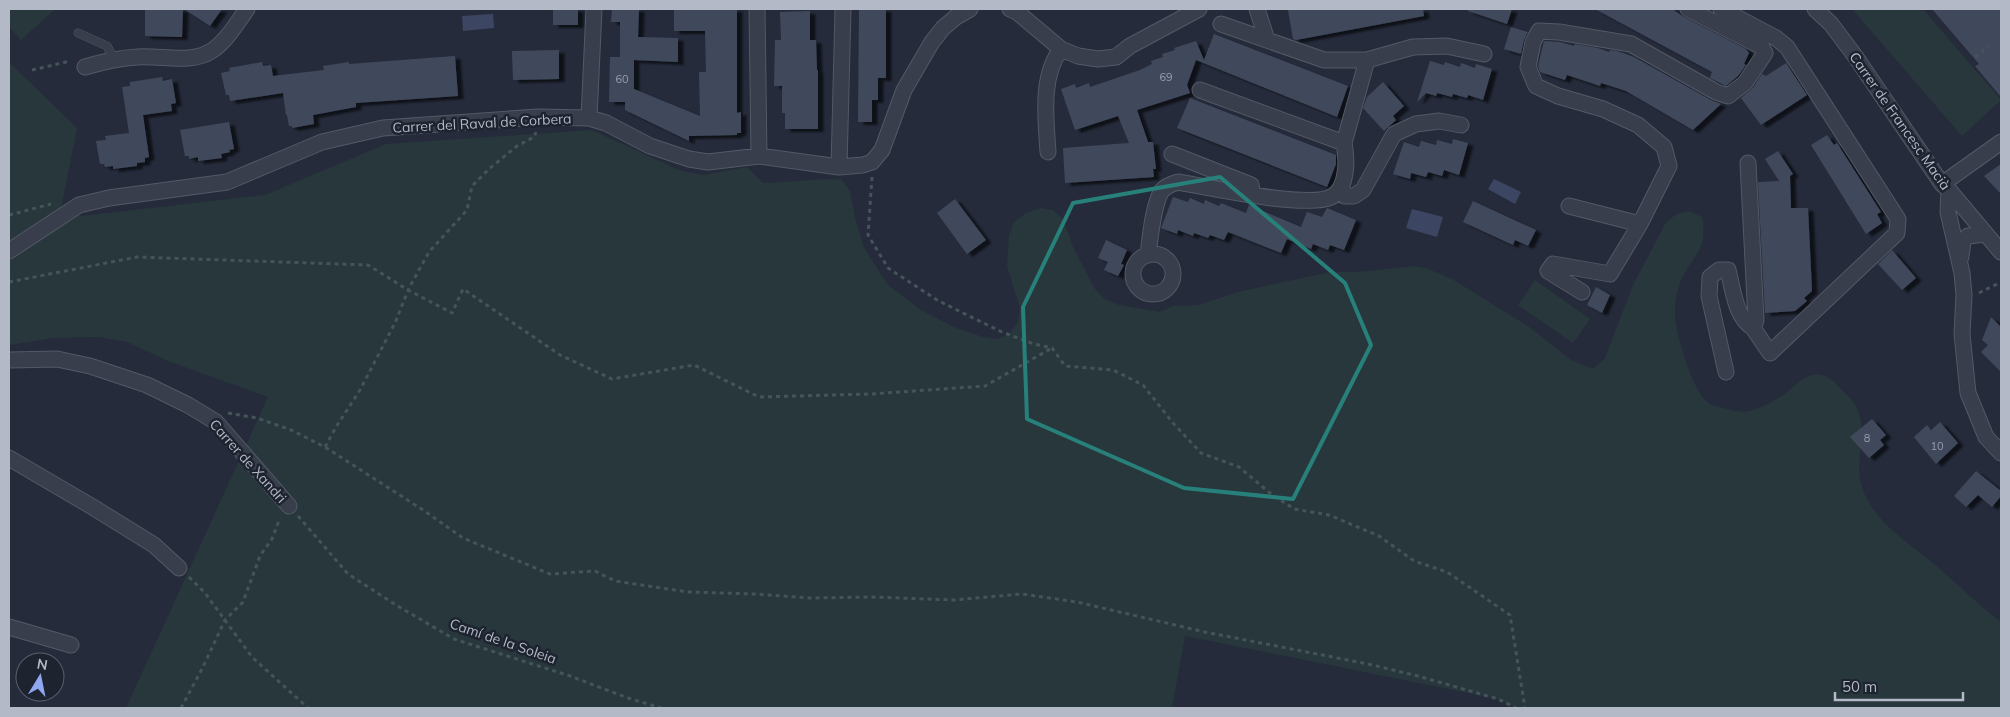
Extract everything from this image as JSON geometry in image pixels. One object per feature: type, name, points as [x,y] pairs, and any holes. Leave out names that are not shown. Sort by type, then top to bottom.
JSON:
[{"type":"street","points":[[84,67],[114,59],[140,57],[196,59],[213,50],[227,37],[247,9]]},
{"type":"street","points":[[589,118],[594,9]]},
{"type":"street","points":[[757,9],[759,156]]},
{"type":"street","points":[[839,167],[843,9]]},
{"type":"street","points":[[872,162],[882,150],[904,90],[932,42],[943,28],[956,17],[970,9]]},
{"type":"street","points":[[1010,9],[1017,12],[1060,50],[1078,56],[1098,59],[1116,57],[1130,46],[1199,9]]},
{"type":"street","points":[[1257,9],[1267,40]]},
{"type":"street","points":[[1582,292],[1548,271],[1553,264],[1610,274],[1640,224],[1669,166],[1664,147],[1638,125],[1603,109],[1558,96],[1536,86],[1528,67],[1531,50],[1539,31],[1559,32],[1631,44],[1716,92],[1728,96],[1745,84],[1765,53],[1762,47],[1688,9]]},
{"type":"street","points":[[1721,9],[1776,38],[1787,47],[1898,219],[1897,233],[1770,353],[1753,328],[1747,324],[1740,314],[1728,270],[1719,270],[1710,278],[1709,296],[1726,372]]},
{"type":"street","name":"Carrer de Francesc Macià","points":[[1815,9],[1831,24],[1946,187],[2001,252]]},
{"type":"street","points":[[1221,24],[1324,60],[1367,60],[1413,47],[1447,46],[1484,54]]},
{"type":"street","points":[[1048,152],[1044,100],[1054,58],[1060,50]]},
{"type":"street","points":[[1148,255],[1160,256],[1166,259],[1178,280],[1155,294],[1142,291],[1138,287],[1133,275],[1134,268],[1137,262],[1148,255],[1152,226],[1161,192],[1166,186],[1178,182],[1287,199],[1315,201],[1332,196],[1341,186],[1347,157],[1344,143],[1367,60]]},
{"type":"street","points":[[1200,90],[1344,143]]},
{"type":"street","name":"Carrer del Raval de Corbera","points":[[9,251],[79,205],[110,198],[227,182],[322,142],[352,134],[393,128],[538,117],[589,118],[606,123],[650,146],[690,160],[708,162],[759,156],[839,167],[863,165],[872,162]]},
{"type":"street","points":[[1341,186],[1345,196],[1354,196],[1363,190],[1394,134],[1416,124],[1439,121],[1462,125]]},
{"type":"street","points":[[2001,142],[1946,187],[1948,212],[1960,261],[1964,295],[1962,334],[1968,393],[1986,436],[2001,453]]},
{"type":"street","points":[[1172,154],[1251,185],[1253,194]]},
{"type":"street","points":[[1748,163],[1756,320],[1753,328]]},
{"type":"street","points":[[1570,206],[1640,224]]},
{"type":"street","points":[[1960,261],[1963,241],[1968,236],[1985,234]]},
{"type":"street","name":"Carrer de Xandri","points":[[9,360],[57,359],[90,366],[147,385],[188,405],[216,422],[289,506]]},
{"type":"street","points":[[9,458],[154,545],[179,568]]},
{"type":"street","points":[[9,627],[71,645]]},
{"type":"lane","points":[[78,33],[107,46],[114,59]]},
{"type":"path","points":[[1975,57],[1989,46]]},
{"type":"path","points":[[32,70],[66,62],[84,67]]},
{"type":"path","points":[[325,447],[360,390],[395,323],[408,290],[429,252],[467,210],[472,186],[489,168],[517,146],[534,137],[538,117]]},
{"type":"path","points":[[872,162],[868,235],[888,268],[937,300],[984,324],[1034,344],[1052,348],[1065,366],[1113,370],[1143,385],[1173,423],[1201,453],[1239,467],[1270,493],[1294,509],[1329,515],[1379,536],[1414,561],[1447,572],[1510,615],[1525,708]]},
{"type":"path","points":[[9,215],[47,204],[79,205]]},
{"type":"path","points":[[9,282],[137,257],[368,265],[408,290],[452,313],[463,289],[560,355],[612,379],[694,365],[759,398],[871,394],[985,386],[1052,348]]},
{"type":"path","points":[[1974,295],[2001,282]]},
{"type":"path","points":[[228,413],[266,421],[291,430],[325,447],[463,538],[550,574],[595,571],[615,581],[688,592],[810,598],[872,596],[954,600],[1022,594],[1031,595],[1077,602],[1205,632],[1368,664],[1498,699],[1516,708]]},
{"type":"path","points":[[181,708],[225,620],[243,602],[260,556],[289,506]]},
{"type":"path","name":"Camí de la Soleia","points":[[289,506],[348,574],[454,639],[570,676],[628,698],[661,708]]},
{"type":"path","points":[[179,568],[205,593],[252,657],[308,708]]},
{"type":"highlighted area","points":[[1220,177],[1345,283],[1371,345],[1293,499],[1184,488],[1027,419],[1023,307],[1073,203]]},
{"type":"shaded area","points":[[9,9],[55,9],[21,40],[9,27]]},
{"type":"shaded area","points":[[1852,9],[1923,9],[2001,100],[1962,136]]},
{"type":"shaded area","points":[[9,62],[77,128],[61,209],[81,216],[265,195],[386,144],[592,130],[679,170],[703,175],[747,167],[763,183],[842,180],[850,191],[855,218],[864,248],[888,285],[921,310],[956,328],[983,337],[996,339],[1009,334],[1018,322],[1020,308],[1007,266],[1009,235],[1014,222],[1026,213],[1040,208],[1053,210],[1063,219],[1073,247],[1095,289],[1105,299],[1119,305],[1160,312],[1173,306],[1199,305],[1238,292],[1330,272],[1358,272],[1414,266],[1426,268],[1452,279],[1528,326],[1571,360],[1593,369],[1605,358],[1633,285],[1665,224],[1676,214],[1689,211],[1702,217],[1703,238],[1698,253],[1684,274],[1679,286],[1675,302],[1675,318],[1683,353],[1701,395],[1708,403],[1742,412],[1761,407],[1780,397],[1808,376],[1821,375],[1835,382],[1854,403],[1860,416],[1862,428],[1859,468],[1866,497],[1872,507],[1895,533],[2001,622],[2001,708],[1516,708],[1498,699],[1185,636],[1172,708],[126,708],[268,397],[168,361],[127,342],[98,337],[53,338],[9,345]]},
{"type":"shaded area","points":[[1535,280],[1590,319],[1573,343],[1518,305]]},
{"type":"water","points":[[493,14],[494,28],[463,31],[462,16]]},
{"type":"water","points":[[1494,179],[1521,192],[1515,204],[1488,189]]},
{"type":"water","points":[[1412,209],[1443,217],[1437,237],[1406,228]]},
{"type":"building","points":[[145,9],[183,9],[182,37],[145,36]]},
{"type":"building","points":[[184,9],[222,9],[210,26]]},
{"type":"building","points":[[553,9],[578,9],[578,25],[553,25]]},
{"type":"building","points":[[612,9],[639,9],[638,37],[678,38],[678,62],[634,60],[634,89],[700,116],[699,72],[706,72],[705,31],[674,31],[674,9],[737,9],[737,113],[741,112],[741,133],[737,133],[737,135],[689,136],[689,141],[625,110],[625,102],[609,102],[610,57],[620,57],[620,22],[611,22]]},
{"type":"building","points":[[859,9],[886,9],[886,78],[878,78],[878,100],[872,100],[872,122],[858,122]]},
{"type":"building","points":[[1423,9],[1424,16],[1296,40],[1293,39],[1288,10]]},
{"type":"building","points":[[1468,9],[1512,9],[1507,24],[1468,11]]},
{"type":"building","points":[[1595,9],[1672,9],[1746,49],[1749,53],[1744,64],[1746,65],[1738,76],[1726,86],[1710,78],[1712,72]]},
{"type":"building","points":[[1932,9],[2001,9],[2001,97],[1975,66],[1979,64]]},
{"type":"building","points":[[810,11],[810,40],[816,40],[818,129],[785,129],[785,113],[782,113],[782,86],[774,86],[775,40],[781,40],[780,12]]},
{"type":"building","points":[[1511,27],[1528,32],[1521,54],[1504,49]]},
{"type":"building","points":[[1214,34],[1348,86],[1337,117],[1196,60],[1187,85],[1190,93],[1137,110],[1148,142],[1153,142],[1156,169],[1153,169],[1154,177],[1065,183],[1063,148],[1129,143],[1118,116],[1075,130],[1061,89],[1075,84],[1076,88],[1089,83],[1090,87],[1140,70],[1152,64],[1151,61],[1163,57],[1162,54],[1196,41],[1204,60]]},
{"type":"building","points":[[1544,41],[1560,42],[1574,46],[1575,44],[1609,52],[1610,50],[1617,51],[1634,57],[1721,104],[1693,130],[1626,91],[1601,83],[1600,86],[1567,75],[1565,80],[1540,72],[1538,66]]},
{"type":"building","points":[[559,50],[559,79],[513,80],[512,51]]},
{"type":"building","points":[[455,56],[458,96],[356,103],[356,107],[313,115],[314,124],[292,128],[292,126],[289,126],[286,115],[283,93],[230,101],[229,95],[226,95],[221,73],[230,71],[229,68],[262,62],[263,66],[271,65],[273,76],[324,70],[323,66],[349,62],[349,64]]},
{"type":"building","points":[[1430,61],[1444,65],[1445,62],[1460,67],[1461,63],[1475,68],[1476,64],[1492,69],[1483,100],[1468,95],[1467,98],[1453,94],[1452,97],[1437,93],[1436,96],[1426,93],[1417,102]]},
{"type":"building","points":[[1786,63],[1807,95],[1761,125],[1741,98],[1753,88],[1762,74],[1766,76]]},
{"type":"building","points":[[162,77],[163,81],[172,79],[176,103],[171,104],[172,111],[143,115],[149,157],[145,158],[145,162],[137,163],[137,166],[113,169],[113,166],[105,167],[104,164],[100,164],[96,141],[106,140],[105,136],[129,133],[122,87],[130,86],[130,82]]},
{"type":"building","points":[[1383,82],[1404,106],[1393,116],[1396,120],[1384,131],[1363,108],[1367,97]]},
{"type":"building","points":[[1190,98],[1336,155],[1336,164],[1327,187],[1177,128]]},
{"type":"building","points":[[229,122],[234,149],[221,154],[222,158],[198,161],[198,157],[189,159],[189,156],[185,156],[180,130]]},
{"type":"building","points":[[1827,135],[1834,145],[1837,143],[1881,212],[1877,214],[1882,223],[1866,234],[1811,145]]},
{"type":"building","points":[[1453,139],[1468,143],[1459,175],[1444,170],[1442,176],[1428,172],[1426,177],[1411,173],[1410,179],[1393,174],[1404,142],[1419,147],[1421,141],[1436,145],[1437,140],[1452,144]]},
{"type":"building","points":[[1778,151],[1793,174],[1790,176],[1791,208],[1808,208],[1812,291],[1804,298],[1807,301],[1795,311],[1765,313],[1758,182],[1779,181],[1765,159]]},
{"type":"building","points":[[2001,164],[2001,194],[1984,176]]},
{"type":"building","points":[[1173,197],[1188,202],[1190,198],[1204,204],[1205,200],[1219,206],[1221,203],[1246,213],[1249,205],[1301,227],[1307,212],[1322,217],[1327,208],[1356,220],[1344,250],[1330,245],[1328,250],[1313,244],[1311,249],[1287,239],[1281,253],[1228,232],[1224,240],[1210,235],[1208,238],[1194,233],[1193,236],[1178,230],[1177,234],[1161,228]]},
{"type":"building","points":[[955,199],[986,240],[967,254],[937,213]]},
{"type":"building","points":[[1473,201],[1536,230],[1528,246],[1515,240],[1513,245],[1463,222]]},
{"type":"building","points":[[1106,240],[1127,250],[1121,264],[1124,265],[1118,276],[1104,270],[1108,262],[1098,258]]},
{"type":"building","points":[[1892,250],[1916,278],[1902,290],[1878,264]]},
{"type":"building","points":[[1596,287],[1610,295],[1602,313],[1587,305]]},
{"type":"building","points":[[1991,317],[2001,327],[2001,372],[1981,352],[1988,345],[1982,340]]},
{"type":"building","points":[[1872,419],[1886,435],[1880,440],[1884,445],[1869,458],[1850,437]]},
{"type":"building","points":[[1940,422],[1958,443],[1936,464],[1914,437],[1927,425],[1931,430]]},
{"type":"building","points":[[1976,471],[2001,491],[2001,496],[1992,507],[1978,495],[1966,507],[1954,496]]}]
